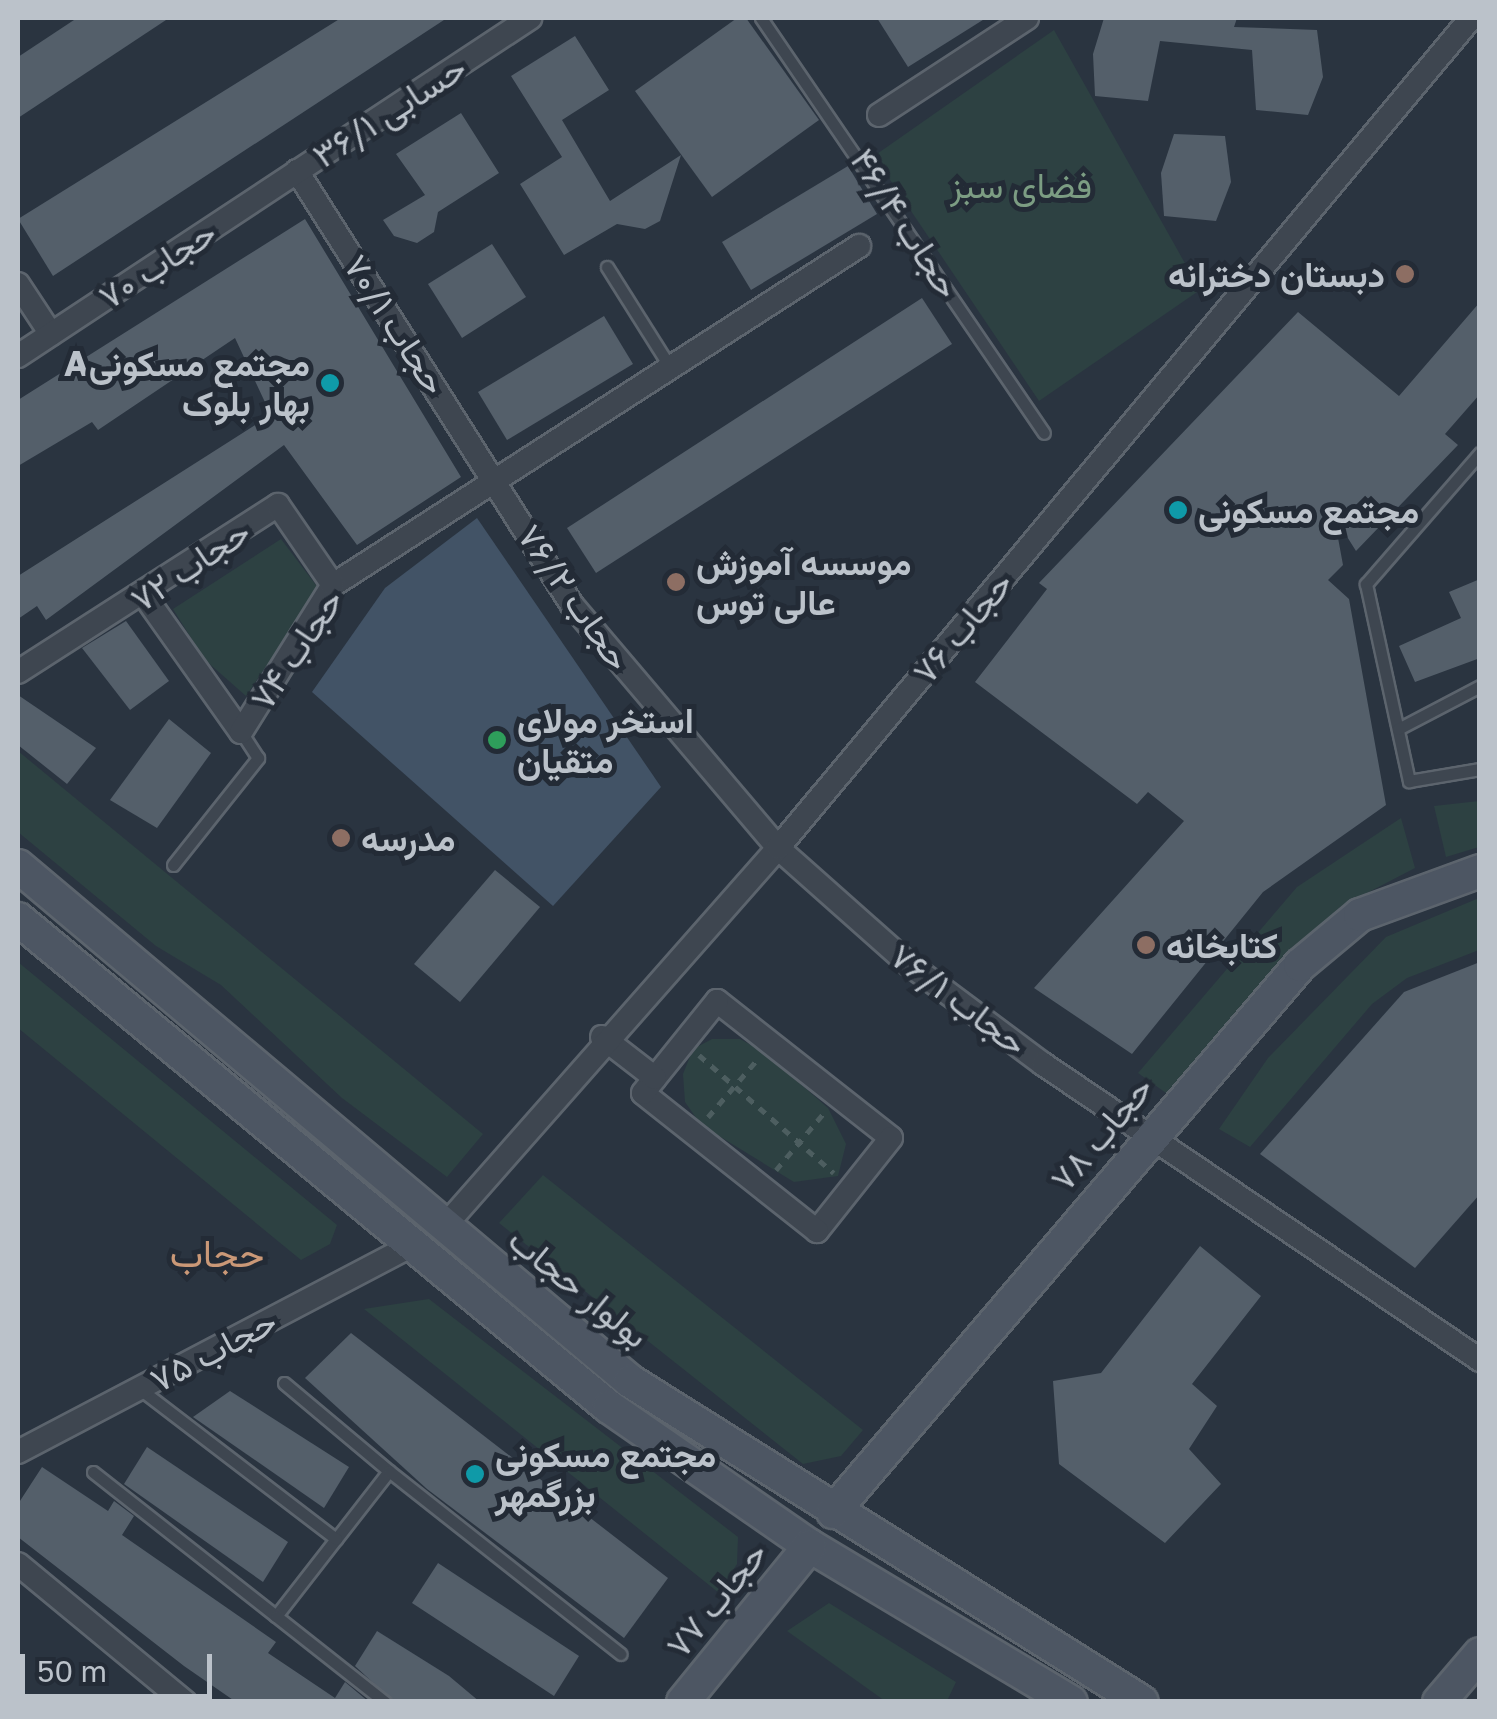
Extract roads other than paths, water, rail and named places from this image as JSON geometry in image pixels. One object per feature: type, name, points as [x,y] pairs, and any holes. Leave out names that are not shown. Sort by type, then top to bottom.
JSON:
[{"type":"main road","name":"بولوار حجاب","points":[[18,866],[240,1050],[443,1228],[630,1380],[833,1512],[1142,1702]]},
{"type":"main road","name":"حجاب ۷۸","points":[[833,1512],[1300,965],[1360,915],[1480,871]]},
{"type":"main road","points":[[18,919],[407,1248],[610,1407],[810,1546],[1071,1702]]},
{"type":"main road","points":[[213,1080],[240,1050]]},
{"type":"main road","name":"حجاب ۷۷","points":[[683,1702],[810,1546]]},
{"type":"main road","points":[[1439,1702],[1480,1654]]},
{"type":"street","name":"حسابی ۳۶/۱","points":[[298,171],[530,18]]},
{"type":"street","points":[[879,115],[1026,18]]},
{"type":"street","name":"حجاب ۷۶","points":[[443,1228],[602,1037],[778,848],[1471,18]]},
{"type":"street","name":"حجاب ۷۰","points":[[18,356],[298,171]]},
{"type":"street","name":"حجاب ۷۰/۱","points":[[298,171],[496,476]]},
{"type":"street","name":"حجاب ۷۴","points":[[241,732],[333,584],[668,364],[859,246]]},
{"type":"street","points":[[18,284],[51,334]]},
{"type":"street","name":"حجاب ۷۶/۲","points":[[496,476],[572,605],[778,848]]},
{"type":"street","name":"حجاب ۷۲","points":[[18,672],[146,598],[278,505],[333,584]]},
{"type":"street","points":[[146,598],[241,732]]},
{"type":"street","name":"حجاب ۷۶/۱","points":[[778,848],[910,965],[1480,1360]]},
{"type":"street","points":[[718,1001],[891,1138],[817,1231],[643,1094],[655,1078],[718,1001]]},
{"type":"street","points":[[602,1037],[655,1078]]},
{"type":"street","name":"حجاب ۷۵","points":[[18,1452],[407,1248]]},
{"type":"street","points":[[18,1564],[184,1702]]},
{"type":"lane","name":"حجاب ۴۶/۴","points":[[760,18],[1044,433]]},
{"type":"lane","points":[[607,267],[668,364]]},
{"type":"lane","points":[[1480,453],[1366,584],[1409,781],[1480,769]]},
{"type":"lane","points":[[1398,729],[1480,686]]},
{"type":"lane","name":"حجاب ۷۴","points":[[174,866],[258,758],[241,732]]},
{"type":"lane","points":[[284,1382],[389,1471],[620,1654]]},
{"type":"lane","points":[[140,1389],[336,1539]]},
{"type":"lane","points":[[276,1616],[389,1471]]},
{"type":"lane","points":[[93,1472],[385,1702]]},
{"type":"water","name":"استخر مولای متقیان","points":[[477,518],[661,787],[553,906],[312,692],[385,588]]},
{"type":"place","name":"دبستان دخترانه","points":[[1405,274]]},
{"type":"place","name":"Aمجتمع مسکونی بهار بلوک","points":[[330,383]]},
{"type":"place","name":"مجتمع مسکونی","points":[[1178,510]]},
{"type":"place","name":"موسسه آموزش عالی توس","points":[[676,582]]},
{"type":"place","name":"استخر مولای متقیان","points":[[497,740]]},
{"type":"place","name":"مدرسه","points":[[341,838]]},
{"type":"place","name":"کتابخانه","points":[[1146,945]]},
{"type":"place","name":"مجتمع مسکونی بزرگمهر","points":[[475,1474]]},
{"type":"district","name":"حجاب","points":[[217,1253]]},
{"type":"park label","name":"فضای سبز","points":[[1021,185]]}]
